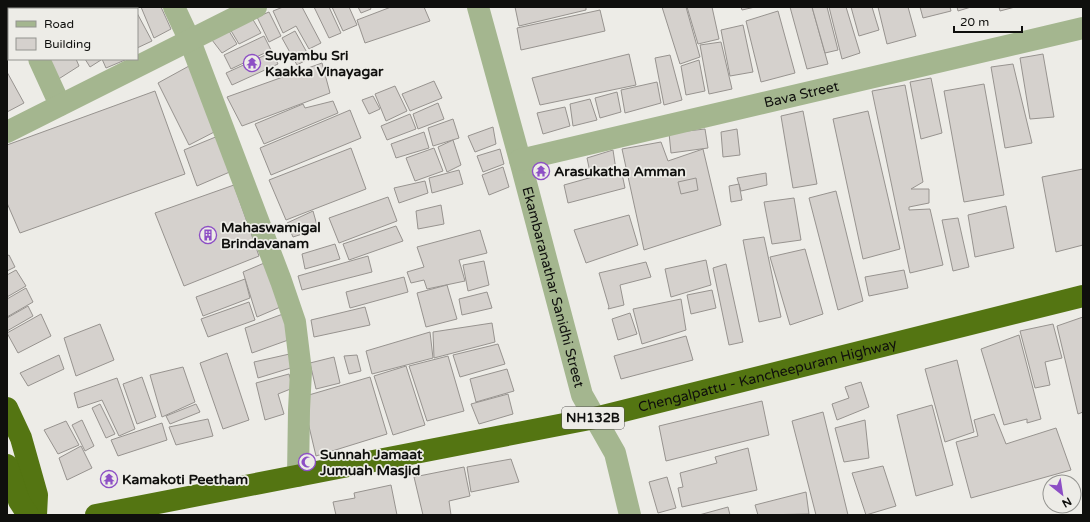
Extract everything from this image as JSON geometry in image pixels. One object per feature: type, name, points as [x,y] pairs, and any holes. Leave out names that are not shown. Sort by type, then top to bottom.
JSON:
[{"type":"highway","name":"Chengalpattu - Kancheepuram Highway","points":[[96,515],[595,418],[1083,296]]},
{"type":"highway","points":[[7,408],[21,438],[37,495],[36,515]]},
{"type":"highway","points":[[7,465],[19,501],[28,515]]},
{"type":"street","points":[[174,7],[190,41],[281,281],[295,322],[300,371],[298,410],[298,476]]},
{"type":"street","points":[[7,132],[256,7]]},
{"type":"street","name":"Ekambaranathar Sanidhi Street","points":[[478,7],[582,395],[615,454],[630,515]]},
{"type":"street","name":"Bava Street","points":[[520,160],[1083,28]]},
{"type":"street","points":[[39,60],[60,105]]},
{"type":"building","points":[[23,7],[53,7],[53,8]]},
{"type":"building","points":[[76,7],[100,8],[76,8]]},
{"type":"building","points":[[108,7],[134,8],[108,8]]},
{"type":"building","points":[[141,7],[161,7],[171,29],[154,38]]},
{"type":"building","points":[[283,7],[302,7],[321,43],[309,49],[296,26],[283,33],[273,11]]},
{"type":"building","points":[[314,7],[329,7],[341,33],[329,38]]},
{"type":"building","points":[[332,7],[349,7],[357,25],[343,31]]},
{"type":"building","points":[[358,7],[370,7],[371,9],[361,13]]},
{"type":"building","points":[[391,7],[424,7],[430,21],[365,43],[357,20]]},
{"type":"building","points":[[515,7],[586,7],[586,10],[519,26]]},
{"type":"building","points":[[662,7],[686,7],[700,57],[680,64]]},
{"type":"building","points":[[687,7],[712,7],[719,39],[698,44]]},
{"type":"building","points":[[741,7],[755,7],[742,10]]},
{"type":"building","points":[[790,7],[812,7],[828,64],[807,69]]},
{"type":"building","points":[[812,7],[827,7],[838,50],[825,53]]},
{"type":"building","points":[[829,7],[846,7],[860,53],[842,59]]},
{"type":"building","points":[[851,7],[872,7],[879,30],[859,36]]},
{"type":"building","points":[[878,7],[908,7],[916,36],[887,44]]},
{"type":"building","points":[[920,7],[950,7],[951,11],[923,18]]},
{"type":"building","points":[[957,7],[971,7],[958,11]]},
{"type":"building","points":[[999,7],[1015,7],[1000,11]]},
{"type":"building","points":[[600,10],[605,31],[521,50],[517,28]]},
{"type":"building","points":[[778,11],[795,73],[761,82],[746,21]]},
{"type":"building","points":[[269,12],[281,36],[269,42],[257,17]]},
{"type":"building","points":[[138,15],[152,41],[138,48]]},
{"type":"building","points":[[252,18],[261,33],[239,44],[230,29]]},
{"type":"building","points":[[743,25],[753,72],[730,76],[721,30]]},
{"type":"building","points":[[229,31],[237,44],[222,53],[212,40]]},
{"type":"building","points":[[295,31],[310,58],[297,65],[282,38]]},
{"type":"building","points":[[264,36],[271,50],[231,69],[224,55]]},
{"type":"building","points":[[721,42],[732,89],[709,94],[700,45]]},
{"type":"building","points":[[272,52],[278,64],[232,85],[226,73]]},
{"type":"building","points":[[629,54],[636,85],[540,105],[532,78]]},
{"type":"building","points":[[1043,54],[1054,117],[1030,119],[1020,58]]},
{"type":"building","points":[[670,55],[682,100],[664,105],[655,58]]},
{"type":"building","points":[[47,60],[76,60],[79,66],[57,80]]},
{"type":"building","points":[[86,60],[101,60],[90,67]]},
{"type":"building","points":[[102,60],[125,60],[106,68]]},
{"type":"building","points":[[699,60],[705,91],[686,95],[681,66]]},
{"type":"building","points":[[322,63],[330,93],[242,126],[227,97]]},
{"type":"building","points":[[1013,64],[1032,143],[1005,148],[991,67]]},
{"type":"building","points":[[189,66],[220,129],[189,145],[158,83]]},
{"type":"building","points":[[7,72],[24,103],[7,112]]},
{"type":"building","points":[[931,78],[942,133],[921,139],[910,82]]},
{"type":"building","points":[[434,81],[442,98],[410,111],[402,94]]},
{"type":"building","points":[[657,82],[661,103],[625,113],[621,90]]},
{"type":"building","points":[[984,84],[1004,195],[964,202],[944,91]]},
{"type":"building","points":[[905,85],[923,182],[911,189],[929,189],[929,203],[909,207],[909,210],[930,209],[943,265],[910,273],[872,91]]},
{"type":"building","points":[[395,86],[407,111],[386,121],[375,94]]},
{"type":"building","points":[[155,91],[185,174],[20,233],[7,203],[7,145]]},
{"type":"building","points":[[617,92],[621,112],[600,118],[595,98]]},
{"type":"building","points":[[373,96],[380,109],[369,114],[362,100]]},
{"type":"building","points":[[590,99],[597,120],[573,126],[570,104]]},
{"type":"building","points":[[333,101],[338,113],[264,144],[255,124],[303,104],[305,108]]},
{"type":"building","points":[[438,103],[444,119],[418,129],[413,114]]},
{"type":"building","points":[[565,107],[570,126],[543,134],[537,113]]},
{"type":"building","points":[[350,110],[361,138],[271,175],[260,148]]},
{"type":"building","points":[[803,111],[817,184],[793,188],[781,116]]},
{"type":"building","points":[[868,111],[900,249],[863,259],[833,119]]},
{"type":"building","points":[[410,114],[416,129],[387,140],[381,126]]},
{"type":"building","points":[[453,119],[459,138],[433,146],[428,128]]},
{"type":"building","points":[[493,127],[496,144],[475,152],[468,136]]},
{"type":"building","points":[[705,129],[708,148],[671,153],[669,133]]},
{"type":"building","points":[[737,129],[740,155],[723,157],[721,132]]},
{"type":"building","points":[[424,132],[429,148],[396,158],[391,144]]},
{"type":"building","points":[[218,136],[232,171],[197,186],[184,150]]},
{"type":"building","points":[[453,140],[461,165],[447,172],[438,147]]},
{"type":"building","points":[[661,142],[668,161],[703,149],[721,225],[644,250],[622,149]]},
{"type":"building","points":[[351,148],[366,189],[286,220],[269,180]]},
{"type":"building","points":[[434,148],[443,171],[415,181],[406,158]]},
{"type":"building","points":[[500,149],[504,164],[483,172],[477,156]]},
{"type":"building","points":[[613,150],[616,170],[591,177],[587,158]]},
{"type":"building","points":[[503,167],[509,187],[489,195],[482,175]]},
{"type":"building","points":[[621,169],[625,188],[568,203],[564,185]]},
{"type":"building","points":[[1083,169],[1083,245],[1056,252],[1042,177]]},
{"type":"building","points":[[459,170],[463,184],[432,193],[429,178]]},
{"type":"building","points":[[766,173],[767,185],[741,191],[737,178]]},
{"type":"building","points":[[696,178],[698,190],[681,194],[678,182]]},
{"type":"building","points":[[425,181],[428,193],[399,203],[394,188]]},
{"type":"building","points":[[739,184],[742,200],[731,202],[729,186]]},
{"type":"building","name":"Mahaswamigal Brindavanam","points":[[234,185],[259,256],[184,286],[155,213]]},
{"type":"building","points":[[836,191],[863,301],[838,310],[809,198]]},
{"type":"building","points":[[388,197],[397,221],[339,243],[329,218]]},
{"type":"building","points":[[794,198],[801,240],[772,244],[764,202]]},
{"type":"building","points":[[441,205],[444,224],[418,229],[416,211]]},
{"type":"building","points":[[1006,206],[1014,248],[975,257],[968,215]]},
{"type":"building","points":[[313,211],[318,229],[293,237],[287,223]]},
{"type":"building","points":[[629,215],[638,245],[586,263],[574,230]]},
{"type":"building","points":[[958,218],[969,267],[953,271],[942,220]]},
{"type":"building","points":[[396,226],[403,241],[349,260],[343,244]]},
{"type":"building","points":[[480,230],[487,253],[459,260],[465,281],[427,289],[424,280],[411,283],[407,272],[424,267],[417,247]]},
{"type":"building","points":[[764,237],[781,317],[759,322],[743,240]]},
{"type":"building","points":[[335,244],[340,259],[305,269],[302,254]]},
{"type":"building","points":[[805,249],[823,314],[790,325],[770,257]]},
{"type":"building","points":[[9,255],[15,267],[7,271],[7,256]]},
{"type":"building","points":[[368,256],[372,272],[302,290],[298,276]]},
{"type":"building","points":[[706,260],[711,285],[671,297],[665,269]]},
{"type":"building","points":[[269,261],[285,305],[257,317],[243,272]]},
{"type":"building","points":[[484,261],[489,285],[468,291],[463,265]]},
{"type":"building","points":[[646,262],[651,277],[620,285],[624,305],[608,309],[609,307],[599,273]]},
{"type":"building","points":[[726,264],[743,342],[729,345],[713,268]]},
{"type":"building","points":[[16,270],[26,286],[7,297],[7,275]]},
{"type":"building","points":[[904,270],[908,288],[869,296],[865,277]]},
{"type":"building","points":[[404,277],[408,292],[350,308],[346,292]]},
{"type":"building","points":[[245,279],[250,298],[203,316],[196,297]]},
{"type":"building","points":[[447,285],[457,319],[426,327],[417,293]]},
{"type":"building","points":[[26,288],[33,302],[7,317],[7,299]]},
{"type":"building","points":[[712,290],[716,308],[691,314],[687,295]]},
{"type":"building","points":[[487,292],[492,308],[462,315],[459,299]]},
{"type":"building","points":[[681,299],[686,330],[642,344],[633,309]]},
{"type":"building","points":[[249,302],[255,320],[208,337],[201,319]]},
{"type":"building","points":[[28,306],[33,316],[7,331],[7,318]]},
{"type":"building","points":[[365,307],[370,325],[314,337],[311,320]]},
{"type":"building","points":[[630,313],[637,334],[618,340],[612,319]]},
{"type":"building","points":[[41,314],[51,336],[18,353],[7,333]]},
{"type":"building","points":[[283,314],[291,339],[252,353],[245,328]]},
{"type":"building","points":[[1083,317],[1083,412],[1078,414],[1057,326]]},
{"type":"building","points":[[492,323],[495,342],[434,358],[433,332]]},
{"type":"building","points":[[100,324],[114,360],[76,376],[64,338]]},
{"type":"building","points":[[1053,324],[1062,358],[1045,362],[1050,385],[1035,388],[1020,331]]},
{"type":"building","points":[[430,332],[433,358],[372,374],[366,351]]},
{"type":"building","points":[[1019,335],[1041,419],[1027,423],[1027,419],[1004,425],[981,349]]},
{"type":"building","points":[[686,336],[693,360],[621,379],[614,356]]},
{"type":"building","points":[[498,344],[505,364],[460,377],[453,355]]},
{"type":"building","points":[[227,353],[249,420],[223,429],[200,363]]},
{"type":"building","points":[[294,353],[297,366],[258,378],[254,362]]},
{"type":"building","points":[[59,355],[64,369],[28,386],[20,373]]},
{"type":"building","points":[[357,355],[361,371],[349,374],[344,356]]},
{"type":"building","points":[[448,356],[464,411],[427,421],[409,366]]},
{"type":"building","points":[[334,357],[340,383],[316,389],[310,363]]},
{"type":"building","points":[[957,360],[974,432],[945,442],[925,369]]},
{"type":"building","points":[[406,366],[425,425],[393,435],[374,376]]},
{"type":"building","points":[[183,367],[195,402],[162,417],[150,375]]},
{"type":"building","points":[[507,369],[514,391],[476,402],[470,379]]},
{"type":"building","points":[[289,374],[293,388],[278,394],[284,414],[265,420],[256,383]]},
{"type":"building","points":[[142,377],[156,417],[137,424],[123,384]]},
{"type":"building","points":[[370,377],[387,434],[316,456],[302,397]]},
{"type":"building","points":[[117,378],[135,429],[119,436],[102,400],[78,408],[74,393]]},
{"type":"building","points":[[861,382],[869,407],[837,420],[832,404],[849,398],[845,387]]},
{"type":"building","points":[[508,394],[513,414],[479,424],[471,404]]},
{"type":"building","points":[[762,401],[769,435],[666,461],[659,426]]},
{"type":"building","points":[[100,404],[115,434],[106,438],[92,408]]},
{"type":"building","points":[[196,404],[200,412],[170,424],[166,416]]},
{"type":"building","points":[[932,405],[953,485],[916,496],[897,415]]},
{"type":"building","points":[[823,412],[848,515],[816,515],[792,421]]},
{"type":"building","points":[[994,414],[1006,444],[1056,428],[1071,470],[1057,474],[1042,474],[1042,478],[971,498],[956,442],[978,436],[974,420]]},
{"type":"building","points":[[208,419],[213,436],[176,445],[169,427]]},
{"type":"building","points":[[82,420],[94,446],[85,451],[72,425]]},
{"type":"building","points":[[865,420],[869,458],[844,462],[835,428]]},
{"type":"building","points":[[66,421],[79,445],[58,454],[44,430]]},
{"type":"building","points":[[162,423],[167,440],[118,456],[111,440]]},
{"type":"building","points":[[81,446],[92,468],[67,480],[59,458]]},
{"type":"building","points":[[748,448],[757,490],[682,507],[678,488],[683,487],[680,473],[717,463],[715,457]]},
{"type":"building","points":[[511,459],[519,482],[471,492],[467,467]]},
{"type":"building","points":[[883,466],[896,506],[866,515],[852,473]]},
{"type":"building","points":[[464,467],[470,496],[449,501],[451,515],[423,515],[414,477]]},
{"type":"building","points":[[667,477],[676,508],[658,513],[649,482]]},
{"type":"building","points":[[391,485],[397,515],[336,515],[333,502],[355,498],[354,493]]},
{"type":"building","points":[[806,492],[809,514],[758,515],[755,505]]},
{"type":"building","points":[[728,507],[730,515],[699,515]]},
{"type":"place","name":"Suyambu Sri Kaakka Vinayagar","points":[[252,63]]},
{"type":"place","name":"Arasukatha Amman","points":[[541,171]]},
{"type":"place","name":"Mahaswamigal Brindavanam","points":[[208,235]]},
{"type":"place","name":"Sunnah Jamaat Jumuah Masjid","points":[[307,462]]},
{"type":"place","name":"Kamakoti Peetham","points":[[109,479]]}]
